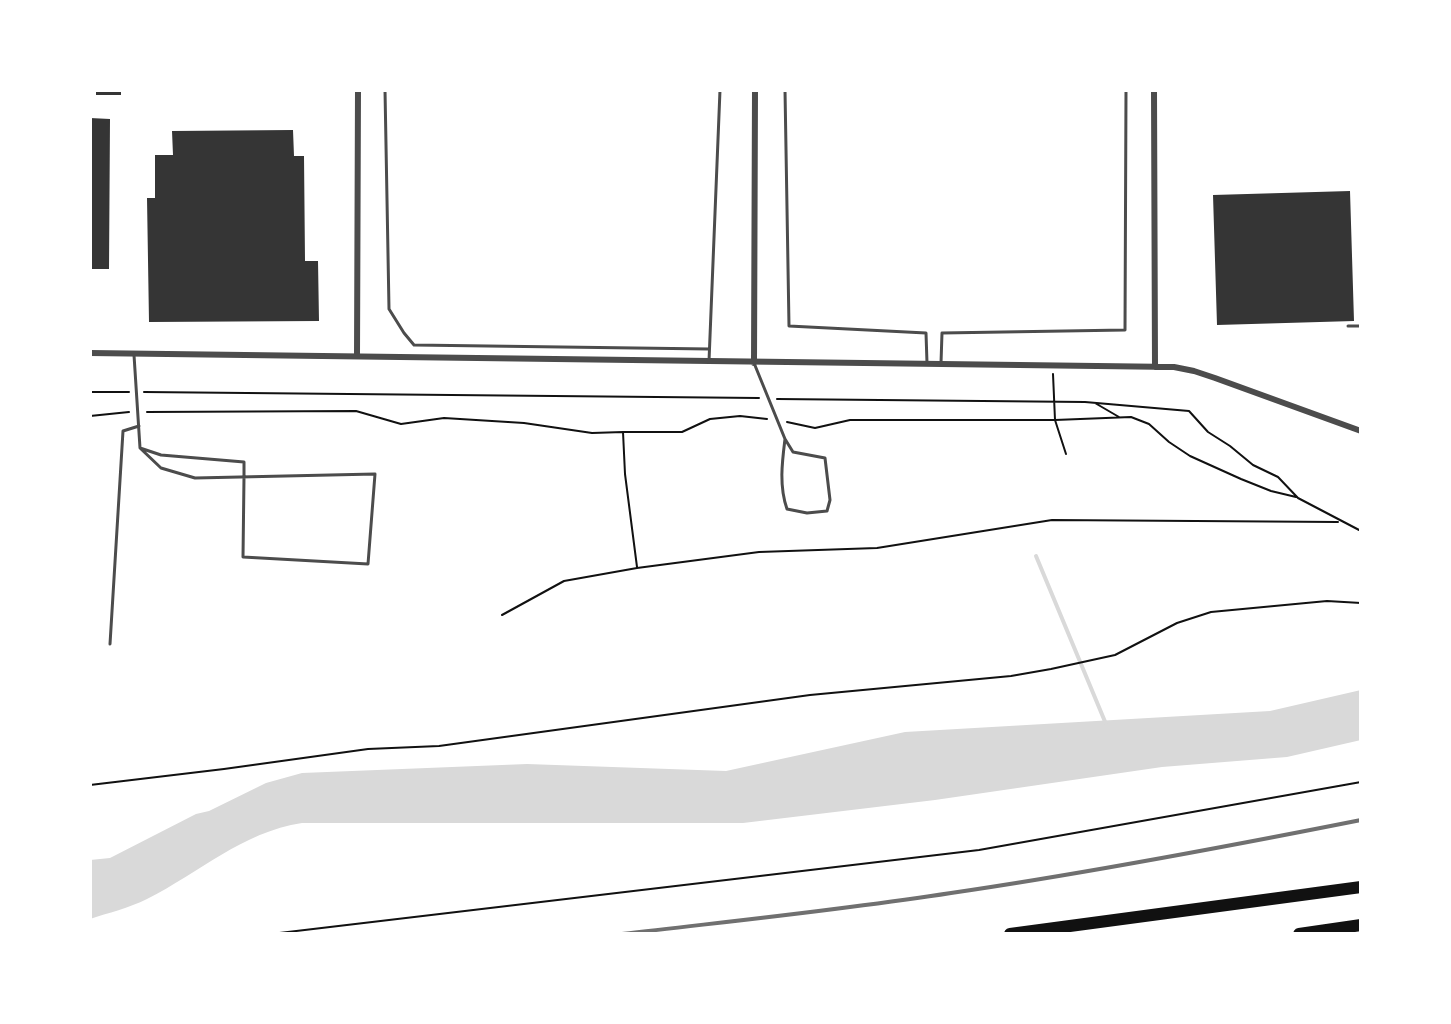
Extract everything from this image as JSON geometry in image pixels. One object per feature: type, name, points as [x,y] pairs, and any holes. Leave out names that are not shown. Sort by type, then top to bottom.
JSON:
[{"type":"highway","points":[[1010,934],[1361,887]]},
{"type":"highway","points":[[1299,934],[1361,925]]},
{"type":"street","points":[[357,356],[358,90]]},
{"type":"street","points":[[754,363],[755,90]]},
{"type":"street","points":[[1154,90],[1155,367]]},
{"type":"street","points":[[90,353],[1174,367],[1194,371],[1361,431]]},
{"type":"lane","points":[[385,90],[389,309],[414,345],[709,349]]},
{"type":"lane","points":[[709,362],[720,90]]},
{"type":"lane","points":[[784,90],[789,326],[926,333],[927,363]]},
{"type":"lane","points":[[941,363],[942,333],[1125,330],[1126,90]]},
{"type":"lane","points":[[1348,326],[1361,326]]},
{"type":"lane","points":[[134,353],[140,448],[162,468],[195,478],[244,477],[375,474],[368,564],[243,557],[244,477],[244,462],[161,455],[140,448]]},
{"type":"lane","points":[[754,363],[785,439],[793,452],[825,458],[830,500],[827,511],[807,513],[787,509],[782,495],[781,466],[785,439]]},
{"type":"lane","points":[[110,644],[123,431],[139,426]]},
{"type":"path","points":[[1052,365],[1055,420],[1066,454]]},
{"type":"path","points":[[90,392],[1055,402],[1188,411],[1208,432],[1253,465],[1278,477],[1298,498]]},
{"type":"path","points":[[1094,403],[1119,417]]},
{"type":"path","points":[[90,416],[113,412],[356,411],[401,424],[444,418],[524,423],[592,433],[682,432],[710,419],[730,417],[777,420],[815,428],[850,420],[1055,420],[1131,417],[1149,424],[1169,442],[1190,456],[1271,491],[1298,498],[1361,531]]},
{"type":"path","points":[[623,432],[625,474],[637,568]]},
{"type":"path","points":[[502,615],[564,581],[637,568],[759,552],[877,548],[1052,520],[1341,522]]},
{"type":"path","points":[[90,785],[224,770],[368,749],[439,746],[810,695],[1011,676],[1115,655],[1177,623],[1211,612],[1327,601],[1361,603]]},
{"type":"path","points":[[271,934],[979,850],[1361,782]]},
{"type":"shaded area","points":[[1361,690],[1361,740],[1287,757],[1162,767],[935,800],[743,823],[302,823],[280,828],[240,844],[147,899],[90,919],[90,860],[110,858],[196,814],[209,811],[266,783],[302,773],[527,764],[726,771],[905,732],[1270,711]]},
{"type":"building","points":[[96,90],[121,90],[121,95],[96,95]]},
{"type":"building","points":[[90,118],[110,119],[109,269],[90,269]]},
{"type":"building","points":[[293,130],[294,156],[304,156],[305,261],[318,261],[319,321],[149,322],[147,198],[155,198],[155,155],[173,155],[172,131]]},
{"type":"building","points":[[1350,191],[1354,321],[1217,325],[1213,195]]},
{"type":"waterway","points":[[1036,556],[1106,724]]},
{"type":"railway","points":[[622,934],[869,905],[1002,885],[1156,859],[1361,820]]}]
